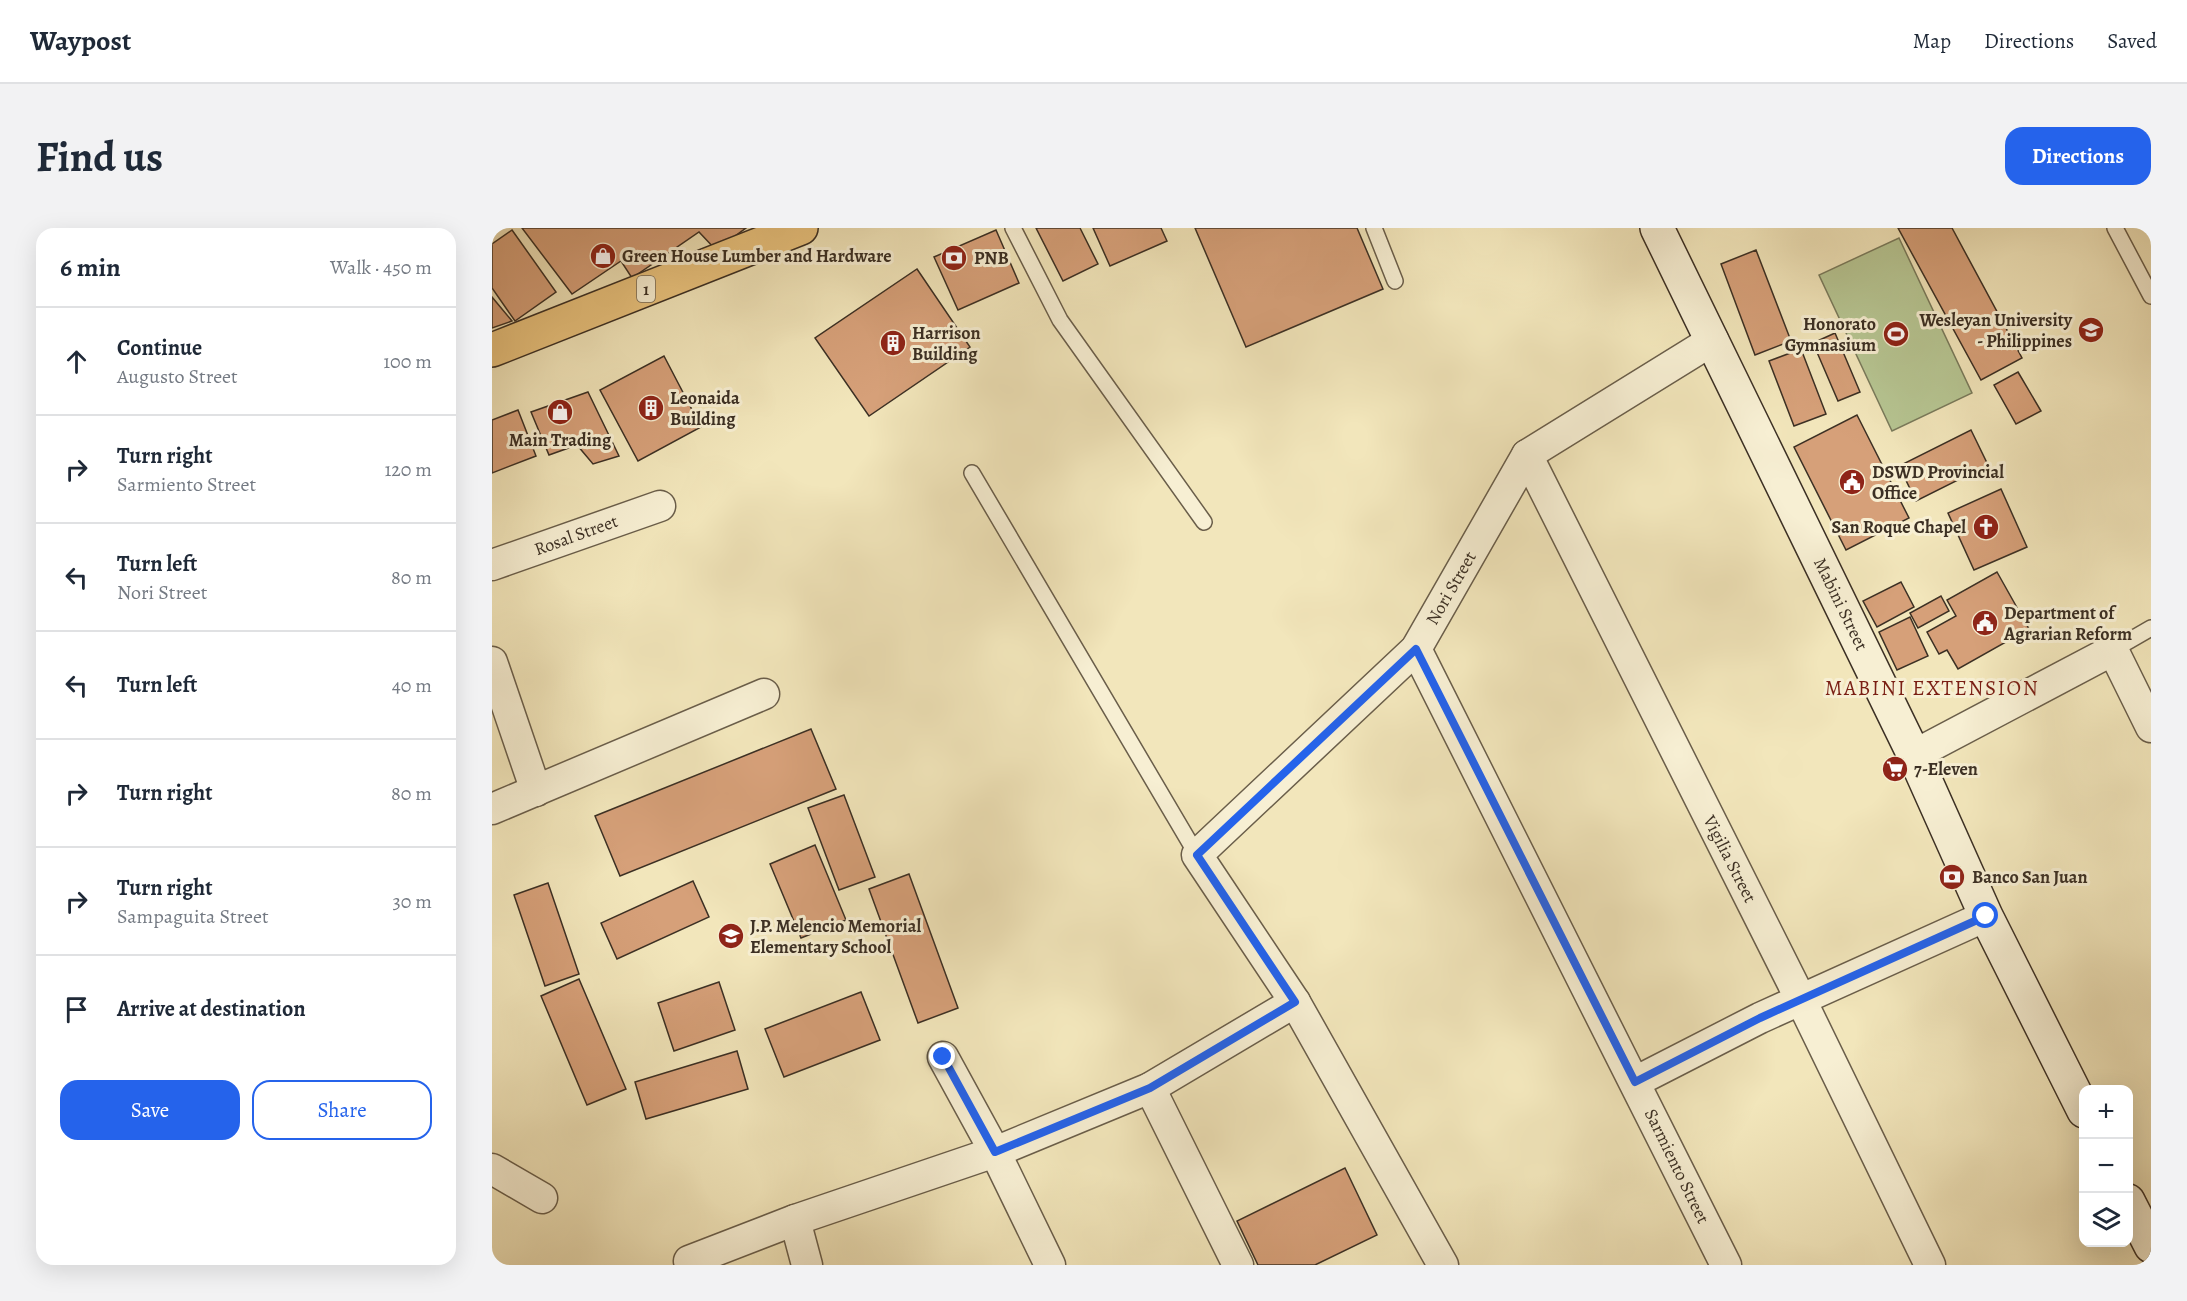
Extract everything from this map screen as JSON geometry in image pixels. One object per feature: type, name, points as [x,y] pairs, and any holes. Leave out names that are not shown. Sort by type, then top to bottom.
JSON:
[{"type":"main road","name":"1","points":[[492,350],[801,228]]},
{"type":"main road","name":"Mabini Street","points":[[1657,228],[1914,755],[1986,916],[2079,1101]]},
{"type":"main road","points":[[2133,1211],[2151,1246]]},
{"type":"street","name":"Nori Street","points":[[1197,855],[1416,649],[1527,455],[1713,340]]},
{"type":"street","name":"Vigilia Street","points":[[1527,455],[1801,1000],[1930,1265]]},
{"type":"street","name":"Rosal Street","points":[[492,565],[660,506]]},
{"type":"street","name":"Sarmiento Street","points":[[1416,649],[1726,1265]]},
{"type":"street","points":[[1914,755],[2113,650],[2151,727]]},
{"type":"street","points":[[492,662],[536,791]]},
{"type":"street","points":[[492,808],[764,694]]},
{"type":"street","points":[[1197,855],[1295,1002],[1443,1265]]},
{"type":"street","points":[[1635,1082],[1760,1018],[1986,916]]},
{"type":"street","points":[[689,1261],[795,1220],[995,1152],[1150,1088],[1295,1002]]},
{"type":"street","points":[[943,1057],[995,1152],[1050,1265]]},
{"type":"street","points":[[1150,1088],[1238,1265]]},
{"type":"street","points":[[492,1169],[542,1198]]},
{"type":"street","points":[[795,1220],[807,1265]]},
{"type":"lane","points":[[1013,228],[1060,320],[1204,522]]},
{"type":"lane","points":[[1374,228],[1395,281]]},
{"type":"lane","points":[[2115,228],[2151,296]]},
{"type":"lane","points":[[972,473],[1197,855]]},
{"type":"lane","points":[[2113,650],[2151,628]]},
{"type":"green space","name":"Honorato Gymnasium","points":[[1899,238],[1972,393],[1892,431],[1819,275]]},
{"type":"building","name":"Green House Lumber and Hardware","points":[[522,228],[746,228],[716,250],[699,232],[632,278],[621,261],[572,294]]},
{"type":"building","points":[[1036,228],[1080,228],[1098,264],[1063,281]]},
{"type":"building","points":[[1093,228],[1161,228],[1167,241],[1110,266]]},
{"type":"building","points":[[1195,228],[1357,228],[1383,289],[1246,347]]},
{"type":"building","points":[[1898,228],[1952,228],[2022,358],[1981,380]]},
{"type":"building","points":[[512,230],[556,292],[515,321],[492,288],[492,244]]},
{"type":"building","points":[[996,230],[1019,283],[958,310],[934,257]]},
{"type":"building","points":[[1756,250],[1791,341],[1755,355],[1721,264]]},
{"type":"building","name":"Harrison Building","points":[[917,269],[970,347],[869,416],[815,338]]},
{"type":"building","points":[[492,297],[512,321],[492,328]]},
{"type":"building","points":[[1835,333],[1860,392],[1838,401],[1813,343]]},
{"type":"building","points":[[1801,349],[1826,414],[1794,426],[1769,361]]},
{"type":"building","name":"Leonaida Building","points":[[664,356],[701,427],[638,461],[600,390]]},
{"type":"building","points":[[2018,372],[2041,411],[2016,424],[1994,385]]},
{"type":"building","points":[[588,392],[619,456],[593,464],[577,445],[549,455],[531,412]]},
{"type":"building","points":[[518,410],[536,456],[492,473],[492,420]]},
{"type":"building","name":"DSWD Provincial Office","points":[[1857,415],[1909,518],[1846,550],[1794,447]]},
{"type":"building","points":[[1971,430],[1988,465],[1916,501],[1899,466]]},
{"type":"building","name":"San Roque Chapel","points":[[2001,489],[2027,547],[1974,570],[1948,513]]},
{"type":"building","name":"Department of Agrarian Reform","points":[[1997,572],[2029,629],[1958,669],[1947,650],[1939,654],[1927,632],[1956,616],[1947,600]]},
{"type":"building","points":[[1901,582],[1914,607],[1877,627],[1863,601]]},
{"type":"building","points":[[1941,596],[1949,611],[1918,628],[1910,613]]},
{"type":"building","points":[[1910,617],[1928,656],[1897,670],[1879,632]]},
{"type":"building","points":[[811,729],[836,789],[620,876],[595,816]]},
{"type":"building","points":[[844,795],[875,877],[839,890],[808,808]]},
{"type":"building","points":[[815,845],[846,920],[801,938],[770,864]]},
{"type":"building","points":[[909,874],[958,1008],[918,1023],[869,889]]},
{"type":"building","points":[[693,881],[709,917],[617,959],[601,923]]},
{"type":"building","points":[[548,883],[579,974],[545,986],[514,895]]},
{"type":"building","points":[[579,979],[626,1089],[587,1105],[541,996]]},
{"type":"building","points":[[719,982],[735,1030],[674,1051],[658,1003]]},
{"type":"building","points":[[861,992],[880,1040],[784,1077],[765,1029]]},
{"type":"building","points":[[737,1051],[748,1089],[646,1119],[635,1082]]},
{"type":"building","points":[[1345,1168],[1377,1235],[1315,1265],[1258,1265],[1237,1221]]},
{"type":"place","name":"Green House Lumber and Hardware","points":[[603,256]]},
{"type":"place","name":"PNB","points":[[954,258]]},
{"type":"place","name":"Wesleyan University - Philippines","points":[[2091,330]]},
{"type":"place","name":"Honorato Gymnasium","points":[[1896,334]]},
{"type":"place","name":"Harrison Building","points":[[893,343]]},
{"type":"place","name":"Leonaida Building","points":[[651,408]]},
{"type":"place","name":"Main Trading","points":[[560,412]]},
{"type":"place","name":"DSWD Provincial Office","points":[[1852,482]]},
{"type":"place","name":"San Roque Chapel","points":[[1986,527]]},
{"type":"place","name":"Department of Agrarian Reform","points":[[1985,623]]},
{"type":"place","name":"7-Eleven","points":[[1895,769]]},
{"type":"place","name":"Banco San Juan","points":[[1952,877]]},
{"type":"place","name":"J.P. Melencio Memorial Elementary School","points":[[731,936]]},
{"type":"district","name":"MABINI EXTENSION","points":[[1932,688]]},
{"type":"route","points":[[943,1057],[995,1152],[1150,1088],[1295,1002],[1197,855],[1416,649],[1635,1082],[1760,1018],[1986,916]]}]
